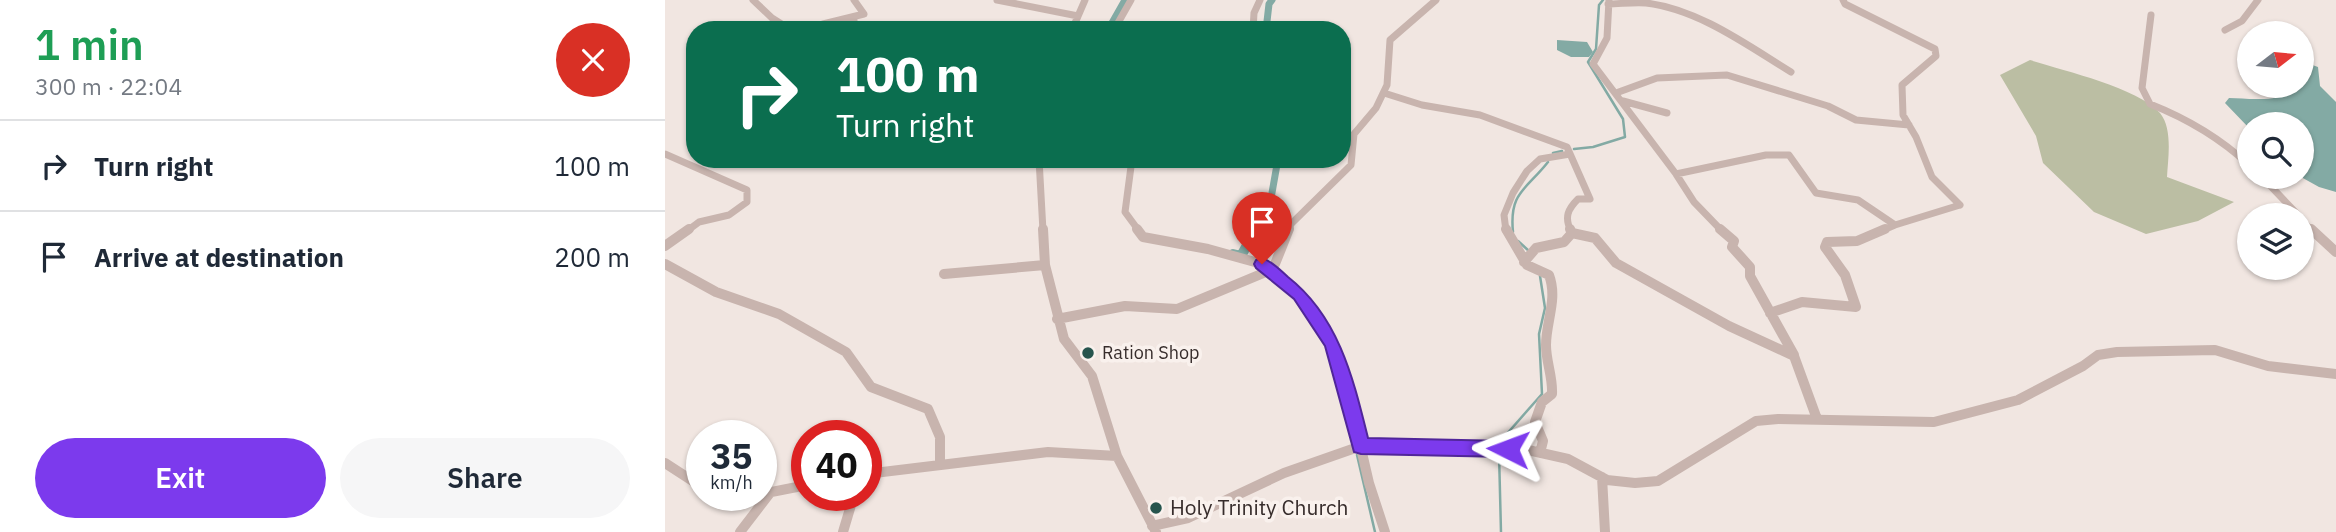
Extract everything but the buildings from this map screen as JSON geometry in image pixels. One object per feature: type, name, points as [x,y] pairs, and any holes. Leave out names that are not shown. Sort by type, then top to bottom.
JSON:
[{"type":"street","points":[[753,0],[777,21]]},
{"type":"street","points":[[835,21],[864,15],[854,0]]},
{"type":"street","points":[[997,0],[1078,16]]},
{"type":"street","points":[[1076,21],[1085,0]]},
{"type":"street","points":[[1119,21],[1131,0]]},
{"type":"street","points":[[1254,21],[1260,0]]},
{"type":"street","points":[[1351,165],[1355,134],[1384,93],[1389,77],[1390,40],[1406,23],[1427,12],[1436,0]]},
{"type":"street","points":[[2225,30],[2242,21],[2257,0]]},
{"type":"street","points":[[1770,313],[1802,302],[1856,307],[1845,275],[1825,247],[1827,242],[1857,241],[1895,225],[1960,205],[1932,177],[1903,115],[1902,85],[1936,56],[1934,49],[1843,1]]},
{"type":"street","points":[[1791,72],[1734,38],[1650,3],[1609,2],[1607,38],[1593,64],[1676,174],[1688,197],[1713,224],[1734,240],[1732,247],[1750,267],[1750,276],[1794,356],[1817,419]]},
{"type":"street","points":[[2151,15],[2142,88],[2150,104],[2180,116],[2223,141],[2237,154]]},
{"type":"street","points":[[1616,93],[1657,78],[1727,75],[1828,106],[1856,120],[1909,125]]},
{"type":"street","points":[[1384,93],[1422,105],[1500,121],[1567,147],[1590,199],[1578,199],[1569,208],[1566,221],[1572,233]]},
{"type":"street","points":[[1623,101],[1667,113]]},
{"type":"street","points":[[1541,453],[1543,441],[1535,422],[1542,402],[1552,394],[1554,380],[1546,344],[1554,286],[1549,275],[1524,261],[1506,233],[1504,215],[1513,193],[1527,171],[1540,159],[1570,154]]},
{"type":"street","points":[[665,155],[686,164]]},
{"type":"street","points":[[1676,174],[1766,155],[1789,155],[1816,193],[1858,200],[1895,225]]},
{"type":"street","points":[[665,246],[699,222],[729,215],[747,202],[747,190],[695,168]]},
{"type":"street","points":[[1040,168],[1045,265],[1057,319],[1064,340],[1092,376],[1118,456],[1154,529],[1188,517],[1284,473],[1361,446],[1489,447],[1541,453],[1568,459],[1602,477],[1622,482],[1658,481],[1756,421],[1817,419],[1934,422],[2018,400],[2083,366],[2098,355],[2117,352],[2215,350],[2268,366],[2336,374]]},
{"type":"street","points":[[1131,168],[1125,212],[1143,237],[1208,249],[1262,264],[1299,295],[1333,344],[1345,379],[1369,483],[1385,532]]},
{"type":"street","points":[[1057,319],[1125,306],[1177,309],[1250,280],[1275,264],[1291,224],[1348,168]]},
{"type":"street","points":[[2273,189],[2287,203]]},
{"type":"street","points":[[2314,232],[2336,252]]},
{"type":"street","points":[[1524,261],[1536,248],[1564,242],[1572,233]]},
{"type":"street","points":[[1572,233],[1595,238],[1616,263],[1729,326],[1794,356]]},
{"type":"street","points":[[665,264],[716,292],[779,314],[846,352],[871,387],[928,409],[940,437],[940,464]]},
{"type":"street","points":[[944,274],[1045,265]]},
{"type":"street","points":[[882,472],[1048,452],[1118,456]]},
{"type":"street","points":[[665,463],[686,477]]},
{"type":"street","points":[[1602,477],[1605,532]]},
{"type":"street","points":[[740,532],[754,511]]},
{"type":"street","points":[[843,532],[849,511]]},
{"type":"green space","points":[[2030,60],[2118,88],[2149,104],[2160,113],[2167,127],[2167,177],[2234,202],[2198,221],[2146,234],[2094,212],[2043,163],[2036,136],[2000,75]]},
{"type":"water","points":[[1557,40],[1587,42],[1593,52],[1589,57],[1571,57],[1557,50]]},
{"type":"water","points":[[2314,66],[2318,67],[2320,86],[2336,102],[2336,192],[2314,184],[2314,112],[2237,112],[2237,116],[2225,103],[2229,98],[2314,98]]},
{"type":"waterway","points":[[1113,21],[1125,0]]},
{"type":"waterway","points":[[1267,21],[1272,0]]},
{"type":"waterway","points":[[1574,149],[1593,147],[1625,137],[1623,119],[1588,62],[1596,49],[1599,5],[1603,0]]},
{"type":"waterway","points":[[1553,153],[1562,151]]},
{"type":"waterway","points":[[1513,232],[1512,219],[1517,200],[1548,162]]},
{"type":"waterway","points":[[1255,231],[1270,204],[1276,168]]},
{"type":"waterway","points":[[1233,254],[1241,256],[1256,229]]},
{"type":"waterway","points":[[1518,241],[1529,251]]},
{"type":"waterway","points":[[1505,436],[1542,394],[1539,334],[1545,308],[1540,276]]},
{"type":"waterway","points":[[1327,343],[1354,440]]},
{"type":"waterway","points":[[1499,453],[1501,532]]},
{"type":"waterway","points":[[1357,455],[1375,532]]},
{"type":"place","name":"Ration Shop","points":[[1088,353]]},
{"type":"place","name":"Holy Trinity Church","points":[[1156,508]]},
{"type":"route","points":[[1262,264],[1299,295],[1333,344],[1345,379],[1361,446],[1508,449]]}]
